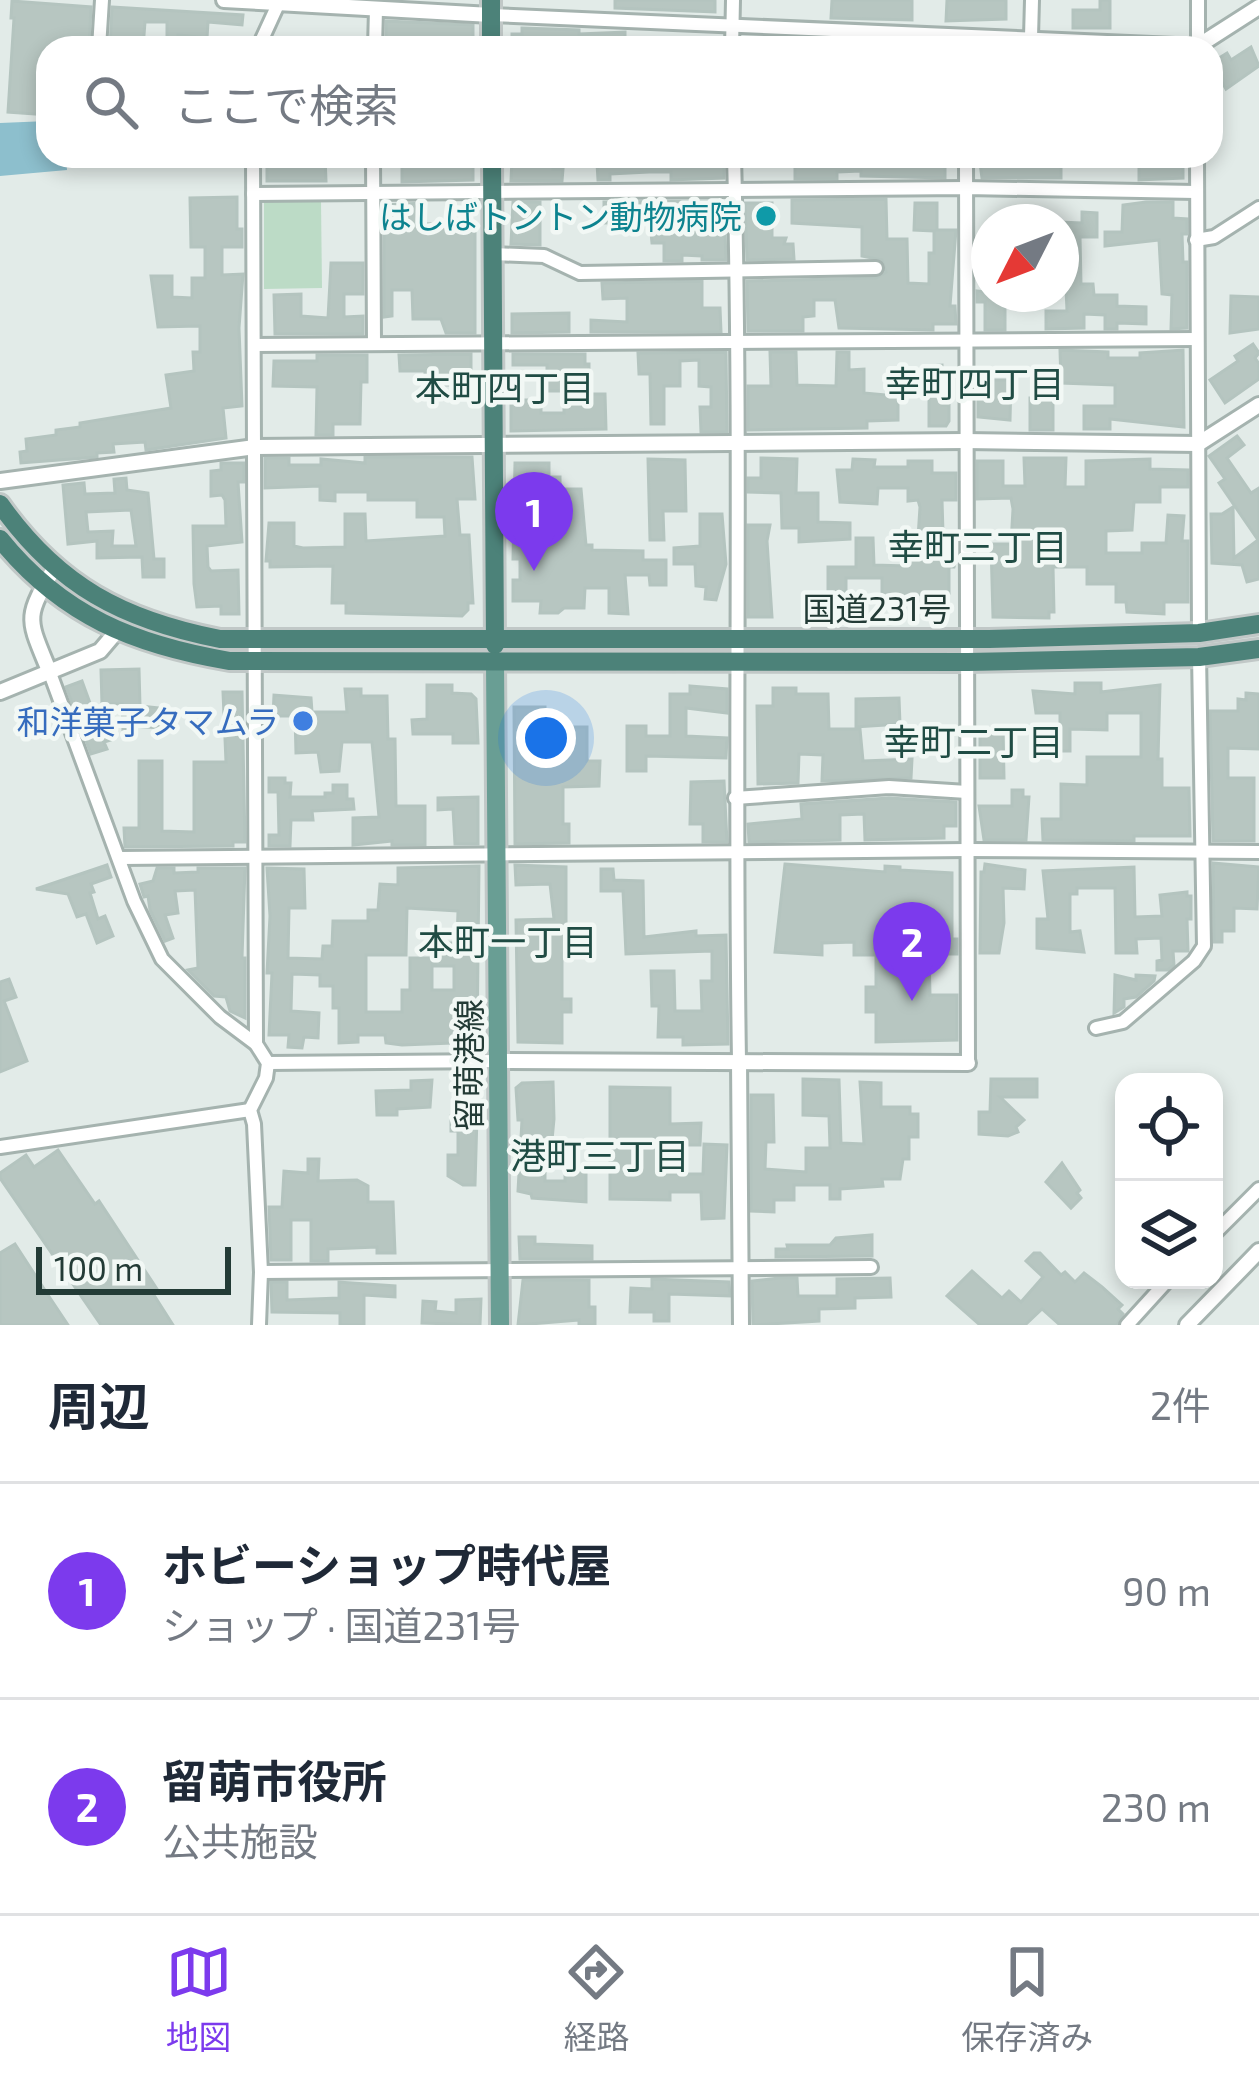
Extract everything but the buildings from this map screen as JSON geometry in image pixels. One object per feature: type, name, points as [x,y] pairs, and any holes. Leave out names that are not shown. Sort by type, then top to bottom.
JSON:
[{"type":"highway","points":[[492,168],[495,662]]},
{"type":"highway","name":"国道231号","points":[[0,504],[55,567],[102,602],[133,617],[220,640],[968,639],[1199,633],[1259,624]]},
{"type":"highway","name":"国道231号","points":[[0,539],[43,587],[117,631],[181,652],[256,662],[968,662],[1199,657],[1259,649]]},
{"type":"main road","name":"留萌港線","points":[[495,662],[500,1325]]},
{"type":"street","points":[[100,36],[102,0]]},
{"type":"street","points":[[224,0],[376,10],[491,7],[883,36]]},
{"type":"street","points":[[731,36],[733,0]]},
{"type":"street","points":[[1031,36],[1032,0]]},
{"type":"street","points":[[1198,0],[1198,36]]},
{"type":"street","points":[[264,36],[280,2]]},
{"type":"street","points":[[1215,36],[1259,7]]},
{"type":"street","points":[[375,36],[376,10]]},
{"type":"street","points":[[253,168],[256,1044]]},
{"type":"street","points":[[373,168],[374,343]]},
{"type":"street","points":[[734,168],[740,445],[735,852],[741,1325]]},
{"type":"street","points":[[268,1064],[739,1060],[968,1064],[966,168]]},
{"type":"street","points":[[1096,1028],[1124,1022],[1194,961],[1204,946],[1197,168]]},
{"type":"street","points":[[254,194],[966,188],[1196,192]]},
{"type":"street","points":[[1196,239],[1214,237],[1259,208]]},
{"type":"street","points":[[493,254],[544,256],[580,273],[876,268]]},
{"type":"street","points":[[254,346],[1197,339]]},
{"type":"street","points":[[0,481],[255,447],[965,440],[1198,444],[1259,405]]},
{"type":"street","points":[[55,567],[30,613],[31,627],[134,901],[162,959],[256,1044],[268,1064],[250,1110],[261,1272],[259,1325]]},
{"type":"street","points":[[0,692],[100,651],[117,631]]},
{"type":"street","points":[[735,798],[890,787],[968,792]]},
{"type":"street","points":[[121,858],[1259,852]]},
{"type":"street","points":[[0,1147],[250,1110]]},
{"type":"street","points":[[1223,1225],[1259,1189]]},
{"type":"street","points":[[1187,1325],[1259,1251]]},
{"type":"street","points":[[261,1272],[872,1267]]},
{"type":"street","points":[[1127,1325],[1160,1289]]},
{"type":"green space","points":[[264,201],[321,201],[322,288],[264,289]]},
{"type":"water","points":[[36,122],[36,168],[67,170],[0,176],[0,123]]},
{"type":"place","name":"はしばトントン動物病院","points":[[766,216]]},
{"type":"place","name":"ホビーショップ時代屋","points":[[534,571]]},
{"type":"place","name":"和洋菓子タマムラ","points":[[303,721]]},
{"type":"place","name":"留萌市役所","points":[[912,1001]]},
{"type":"district","name":"幸町四丁目","points":[[975,382]]},
{"type":"district","name":"本町四丁目","points":[[505,386]]},
{"type":"district","name":"幸町三丁目","points":[[978,545]]},
{"type":"district","name":"幸町二丁目","points":[[974,740]]},
{"type":"district","name":"本町一丁目","points":[[508,940]]},
{"type":"district","name":"港町三丁目","points":[[600,1154]]}]
